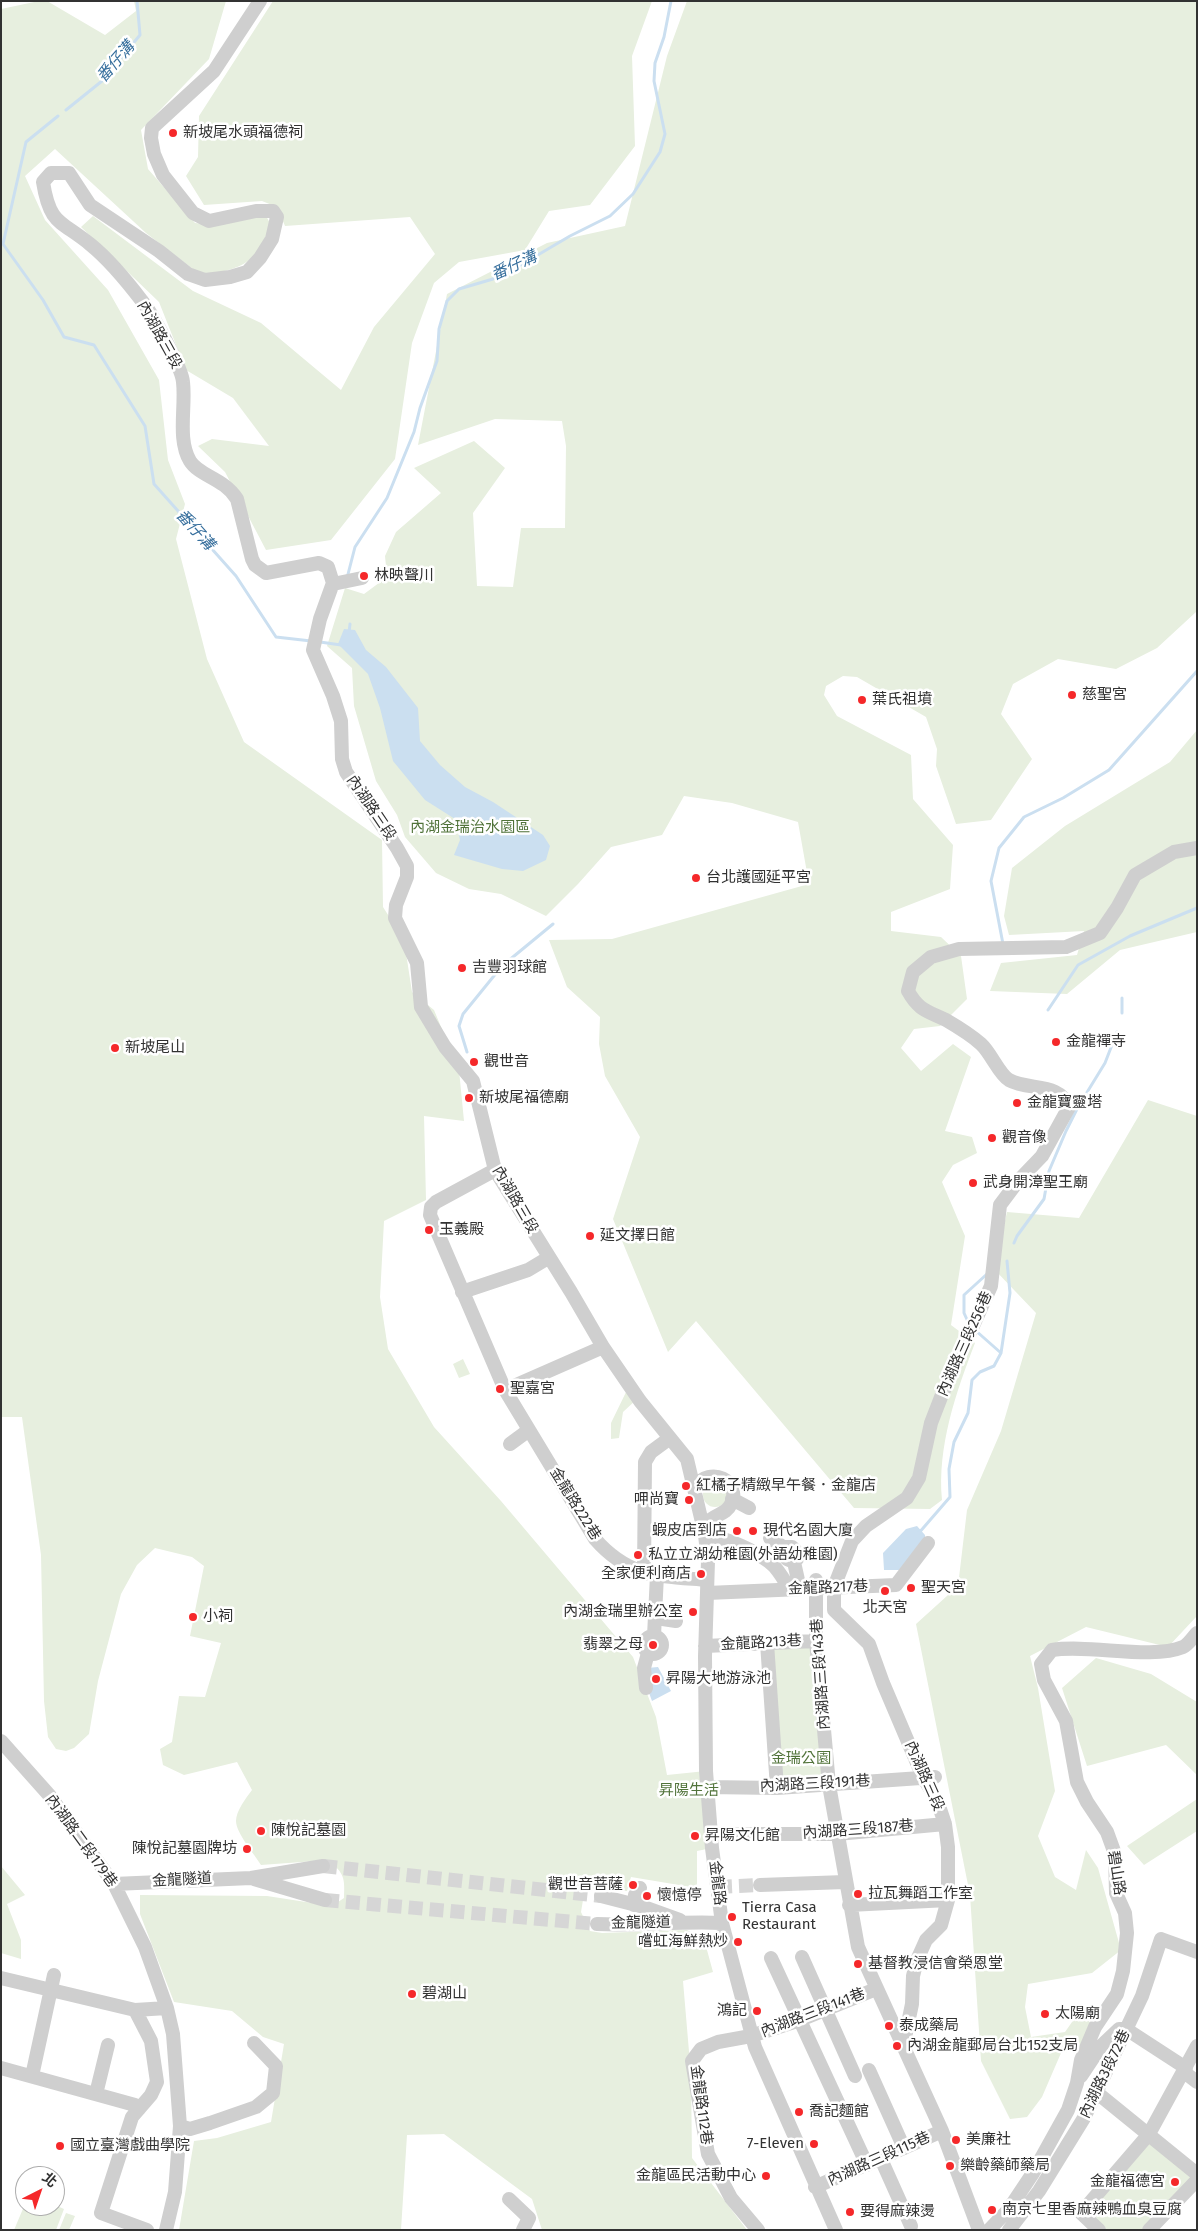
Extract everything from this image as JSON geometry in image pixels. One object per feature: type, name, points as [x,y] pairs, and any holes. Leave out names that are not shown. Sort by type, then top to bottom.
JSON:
[{"type":"street","name":"內湖路三段","points":[[260,1],[214,71],[152,128],[151,138],[154,154],[163,175],[193,213],[209,221],[256,211],[273,211],[277,217],[272,239],[260,258],[246,272],[230,277],[205,280],[188,274],[159,251],[90,205],[69,173],[51,173],[43,182],[46,203],[56,220],[92,245],[143,302],[183,380],[184,441],[191,462],[225,484],[237,499],[255,565],[266,573],[319,563],[328,567],[333,584],[320,619],[313,650],[333,696],[341,721],[340,746],[346,772],[407,866],[407,877],[396,905],[395,918],[417,963],[421,1007],[445,1047],[473,1081],[495,1170],[548,1258],[572,1292],[603,1347],[640,1401],[687,1459],[694,1487]]},
{"type":"street","points":[[333,584],[362,578]]},
{"type":"street","name":"內湖路三段256巷","points":[[834,1587],[852,1542],[866,1526],[907,1498],[919,1478],[932,1424],[943,1392],[991,1286],[1000,1205],[1042,1156],[1068,1107],[1065,1098],[1056,1092],[1009,1080],[982,1045],[945,1020],[929,1013],[915,1003],[908,991],[913,972],[931,958],[959,949],[1066,947],[1100,933],[1117,908],[1135,875],[1174,852],[1197,848]]},
{"type":"street","name":"金龍路222巷","points":[[495,1170],[436,1202],[432,1207],[430,1215],[505,1390],[595,1539],[606,1551],[626,1565],[651,1574],[707,1587]]},
{"type":"street","points":[[462,1292],[528,1270],[548,1258]]},
{"type":"street","points":[[505,1390],[603,1347]]},
{"type":"street","points":[[510,1444],[529,1430]]},
{"type":"street","points":[[646,1688],[644,1668],[648,1654],[657,1654],[662,1647],[661,1641],[654,1636],[656,1618],[651,1574],[645,1462],[651,1452],[670,1438]]},
{"type":"street","points":[[694,1487],[704,1477],[718,1476],[729,1484],[732,1490],[732,1499],[728,1509],[707,1523],[705,1535],[720,1538],[764,1558],[795,1589]]},
{"type":"street","name":"金龍路","points":[[694,1487],[705,1535],[708,1787],[711,1834],[722,1923],[751,2036],[815,2187],[836,2230]]},
{"type":"street","points":[[732,1499],[749,1508]]},
{"type":"street","points":[[770,1538],[783,1547],[792,1547],[797,1552],[798,1556],[794,1562],[795,1589]]},
{"type":"street","name":"金龍路217巷","points":[[707,1587],[795,1589],[816,1584],[834,1587],[896,1585],[928,1543]]},
{"type":"street","name":"內湖路三段143巷","points":[[816,1584],[816,1641],[829,1785],[849,1905],[858,1947],[903,2047]]},
{"type":"street","points":[[817,1610],[834,1610],[834,1587]]},
{"type":"street","name":"內湖路三段","points":[[834,1610],[869,1644],[883,1683],[929,1777],[945,1824],[948,1846],[948,1900],[941,1925],[926,1940],[917,1960],[913,1976],[912,2004],[903,2047]]},
{"type":"street","points":[[656,1618],[676,1620]]},
{"type":"street","name":"碧山路","points":[[990,2230],[1009,2208],[1046,2151],[1068,2110],[1077,2083],[1081,2060],[1095,2027],[1117,1994],[1123,1971],[1127,1933],[1126,1913],[1116,1893],[1116,1854],[1107,1832],[1087,1802],[1077,1782],[1066,1721],[1044,1680],[1041,1664],[1052,1650],[1068,1648],[1156,1652],[1185,1647],[1197,1633]]},
{"type":"street","name":"金龍路213巷","points":[[706,1646],[816,1641]]},
{"type":"street","points":[[767,1643],[777,1788]]},
{"type":"street","name":"內湖路二段179巷","points":[[1,1741],[50,1796],[114,1884],[145,1947],[167,2008],[173,2034],[180,2126],[175,2192],[166,2230]]},
{"type":"street","name":"內湖路三段191巷","points":[[708,1787],[777,1788],[929,1777]]},
{"type":"street","name":"內湖路三段187巷","points":[[711,1834],[837,1834],[945,1824]]},
{"type":"street","name":"金龍隧道","points":[[114,1884],[251,1878],[316,1868],[304,1886],[310,1896]]},
{"type":"street","name":"金龍隧道","points":[[251,1878],[325,1900]]},
{"type":"street","points":[[760,1885],[845,1882]]},
{"type":"street","points":[[627,1926],[621,1916],[623,1910],[632,1904],[640,1888]]},
{"type":"street","name":"金龍隧道","points":[[686,1922],[604,1897],[610,1910],[610,1917],[601,1924],[627,1926],[686,1922],[722,1923]]},
{"type":"street","points":[[849,1905],[948,1900]]},
{"type":"street","name":"內湖路3段72巷","points":[[1009,2230],[1030,2203],[1060,2158],[1096,2092],[1142,1996],[1161,1940],[1197,1952]]},
{"type":"street","points":[[802,1957],[855,2076]]},
{"type":"street","points":[[771,1958],[867,2165]]},
{"type":"street","points":[[32,2076],[54,1975]]},
{"type":"street","points":[[1,1978],[135,2010],[167,2008]]},
{"type":"street","name":"內湖路三段141巷","points":[[751,2036],[800,2020],[876,1989]]},
{"type":"street","points":[[135,2010],[151,2041],[157,2082],[151,2095],[132,2117],[101,2213],[147,2230]]},
{"type":"street","points":[[1077,2083],[1111,2035],[1120,2029],[1126,2029],[1185,2070],[1197,2082]]},
{"type":"street","name":"金龍路112巷","points":[[751,2036],[718,2042],[701,2049],[692,2061],[708,2154],[730,2198],[758,2230]]},
{"type":"street","points":[[180,2126],[190,2130],[256,2107],[273,2093],[276,2066],[254,2043]]},
{"type":"street","points":[[96,2094],[108,2045]]},
{"type":"street","points":[[1098,2230],[1081,2213],[1149,2134],[1197,2046]]},
{"type":"street","points":[[903,2047],[942,2131],[979,2230]]},
{"type":"street","points":[[1,2068],[135,2105],[139,2109]]},
{"type":"street","points":[[869,2070],[904,2148]]},
{"type":"street","points":[[1096,2092],[1197,2174]]},
{"type":"street","name":"內湖路三段115巷","points":[[815,2187],[942,2131]]},
{"type":"street","points":[[880,2159],[911,2226]]},
{"type":"street","points":[[1149,2230],[1197,2180]]},
{"type":"street","points":[[509,2199],[528,2218],[523,2230]]},
{"type":"green space","name":"昇陽生活","points":[[47,1],[105,35],[136,11],[134,1],[226,1],[209,59],[141,130],[148,169],[195,223],[215,225],[265,214],[271,225],[265,239],[253,257],[238,267],[202,276],[146,233],[55,149],[25,176],[45,220],[108,290],[159,380],[168,460],[185,504],[176,539],[207,659],[244,742],[382,840],[383,907],[404,940],[412,992],[434,1010],[459,1070],[464,1121],[424,1116],[426,1200],[384,1221],[380,1297],[388,1349],[434,1427],[501,1501],[633,1657],[656,1717],[667,1775],[706,1771],[712,1848],[697,1851],[697,1888],[631,1877],[627,1891],[585,1888],[581,1912],[590,1931],[602,1933],[687,1930],[704,1939],[713,1972],[683,1981],[691,2075],[692,2158],[747,2230],[542,2230],[532,2199],[444,2134],[407,2135],[401,2230],[179,2230],[194,2141],[217,2138],[271,2122],[284,2044],[263,2037],[232,2011],[174,2002],[140,1914],[140,1895],[267,1896],[332,1906],[344,1898],[344,1885],[341,1873],[329,1860],[261,1865],[242,1838],[237,1826],[238,1813],[252,1790],[237,1762],[184,1775],[163,1765],[160,1749],[172,1742],[179,1696],[205,1697],[221,1643],[190,1636],[204,1566],[192,1557],[155,1548],[137,1565],[121,1594],[98,1681],[89,1734],[74,1748],[66,1751],[56,1749],[48,1737],[44,1701],[41,1555],[22,1417],[1,1417],[1,9]]},
{"type":"green space","points":[[273,1],[652,1],[632,56],[635,146],[590,205],[549,211],[525,250],[459,262],[434,283],[412,343],[395,459],[331,540],[266,550],[225,472],[198,446],[212,439],[269,446],[233,398],[186,370],[159,302],[81,227],[93,216],[193,291],[261,323],[341,390],[374,327],[435,254],[410,217],[285,226],[277,207],[262,201],[204,205],[186,176],[198,157],[199,116]]},
{"type":"green space","name":"內湖金瑞治水園區","points":[[687,1],[1197,1],[1196,612],[1157,648],[1116,669],[1058,659],[1013,684],[1001,714],[1032,759],[991,820],[956,824],[936,766],[937,749],[926,717],[857,677],[843,676],[826,686],[824,695],[837,716],[911,755],[913,799],[953,845],[950,889],[891,912],[891,931],[941,937],[961,956],[967,999],[940,1026],[914,1029],[901,1048],[921,1071],[953,1044],[971,1057],[945,1131],[972,1137],[977,1153],[953,1165],[942,1182],[965,1236],[951,1325],[975,1343],[955,1400],[945,1440],[941,1480],[942,1500],[930,1509],[854,1508],[696,1321],[668,1352],[613,1219],[640,1137],[605,1076],[599,1044],[600,1017],[567,987],[549,940],[612,939],[809,884],[798,822],[732,803],[684,796],[662,835],[611,847],[546,916],[501,894],[469,889],[436,873],[405,837],[397,815],[376,781],[354,706],[352,668],[327,646],[345,588],[364,594],[387,577],[385,556],[396,532],[441,493],[414,468],[474,441],[505,468],[473,513],[477,586],[513,587],[521,528],[565,528],[566,446],[562,421],[495,419],[418,445],[447,294],[547,243],[625,226],[667,56]]},
{"type":"green space","points":[[1197,730],[1197,932],[1120,950],[1067,994],[990,991],[1001,963],[1077,955],[1084,931],[1009,935],[1004,916],[1012,868],[1065,826],[1170,762]]},
{"type":"green space","points":[[1148,1100],[1197,1116],[1197,1616],[1168,1647],[1086,1627],[1030,1656],[1038,1688],[1055,1791],[1038,1836],[1055,1877],[1076,1890],[1086,1850],[1098,1868],[1121,1950],[1092,1973],[1028,1984],[1025,2007],[1031,2037],[1065,2032],[1079,2012],[1093,2025],[1081,2050],[1061,2053],[1042,2097],[1027,2117],[1010,2119],[981,2061],[970,1895],[916,1624],[958,1586],[967,1510],[1001,1431],[1036,1313],[994,1269],[1007,1212],[1079,1218]]},
{"type":"green space","points":[[463,1359],[470,1374],[459,1378],[453,1364]]},
{"type":"green space","points":[[628,1388],[636,1400],[623,1412],[619,1438],[611,1439],[611,1423]]},
{"type":"green space","points":[[715,1483],[723,1487],[727,1495],[723,1503],[715,1507],[707,1503],[703,1495],[707,1487]]},
{"type":"green space","name":"金瑞公園","points":[[816,1641],[829,1785],[777,1788],[767,1643]]},
{"type":"green space","points":[[1096,1658],[1151,1674],[1197,1702],[1197,1775],[1166,1745],[1087,1766],[1062,1688]]},
{"type":"green space","points":[[1197,1799],[1197,1831],[1144,1865],[1127,1846]]},
{"type":"green space","points":[[1,1866],[25,1895],[7,1904],[21,1940],[21,1959],[1,1953]]},
{"type":"green space","points":[[1150,2136],[1197,2175],[1147,2230],[1102,2230],[1085,2214]]},
{"type":"green space","points":[[66,2213],[75,2216],[69,2230],[59,2230],[65,2216]]},
{"type":"green space","points":[[20,2216],[61,2216],[56,2230],[14,2230]]},
{"type":"water","points":[[344,629],[355,630],[366,650],[386,667],[418,708],[420,741],[440,765],[465,787],[493,802],[543,835],[550,846],[546,860],[523,871],[502,869],[454,855],[460,840],[455,819],[425,800],[393,761],[380,708],[368,674],[338,644]]},
{"type":"water","points":[[917,1526],[925,1535],[925,1544],[899,1570],[884,1570],[883,1553],[906,1529]]},
{"type":"water","name":"昇陽大地游泳池","points":[[658,1667],[671,1691],[652,1701],[648,1690],[647,1668]]},
{"type":"waterway","name":"番仔溝","points":[[66,110],[102,81],[140,35],[137,1]]},
{"type":"waterway","name":"番仔溝","points":[[347,578],[355,547],[387,498],[414,432],[420,408],[437,361],[439,329],[447,301],[459,289],[493,279],[514,269],[570,236],[610,216],[633,194],[660,152],[665,134],[654,81],[655,63],[664,37],[671,1]]},
{"type":"waterway","name":"番仔溝","points":[[58,116],[26,142],[3,244],[43,300],[64,337],[94,345],[145,426],[154,484],[236,576],[276,637],[311,641]]},
{"type":"waterway","points":[[349,633],[350,624]]},
{"type":"waterway","name":"番仔溝","points":[[320,642],[341,645]]},
{"type":"waterway","points":[[1003,944],[991,881],[999,848],[1024,817],[1063,798],[1109,770],[1197,671]]},
{"type":"waterway","points":[[1048,1010],[1078,965],[1130,936],[1197,908]]},
{"type":"waterway","name":"番仔溝","points":[[467,1052],[459,1026],[463,1014],[502,966],[553,924]]},
{"type":"waterway","points":[[1122,998],[1122,1013]]},
{"type":"waterway","points":[[1014,1243],[1044,1199],[1049,1171],[1066,1131],[1078,1107],[1105,1063],[1117,1032]]},
{"type":"waterway","points":[[918,1534],[950,1497],[949,1469],[954,1442],[968,1413],[972,1380],[980,1372],[994,1366],[1001,1353],[1010,1293],[1007,1261]]},
{"type":"waterway","points":[[969,1324],[964,1313],[964,1295],[987,1274]]},
{"type":"waterway","points":[[975,1330],[1001,1353]]},
{"type":"tunnel","points":[[323,1866],[601,1896]]},
{"type":"tunnel","points":[[718,1887],[760,1885]]},
{"type":"tunnel","points":[[325,1900],[597,1924]]},
{"type":"place","name":"新坡尾水頭福德祠","points":[[173,133]]},
{"type":"place","name":"林映聲川","points":[[364,576]]},
{"type":"place","name":"慈聖宮","points":[[1072,695]]},
{"type":"place","name":"葉氏祖墳","points":[[862,700]]},
{"type":"place","name":"台北護國延平宮","points":[[696,878]]},
{"type":"place","name":"吉豐羽球館","points":[[462,968]]},
{"type":"place","name":"金龍禪寺","points":[[1056,1042]]},
{"type":"place","name":"新坡尾山","points":[[115,1048]]},
{"type":"place","name":"觀世音","points":[[474,1062]]},
{"type":"place","name":"新坡尾福德廟","points":[[469,1098]]},
{"type":"place","name":"金龍寶靈塔","points":[[1017,1103]]},
{"type":"place","name":"觀音像","points":[[992,1138]]},
{"type":"place","name":"武身開漳聖王廟","points":[[973,1183]]},
{"type":"place","name":"玉義殿","points":[[429,1230]]},
{"type":"place","name":"延文擇日館","points":[[590,1236]]},
{"type":"place","name":"聖嘉宮","points":[[500,1389]]},
{"type":"place","name":"紅橘子精緻早午餐．金龍店","points":[[686,1486]]},
{"type":"place","name":"呷尚寶","points":[[689,1500]]},
{"type":"place","name":"蝦皮店到店","points":[[737,1531]]},
{"type":"place","name":"現代名園大廈","points":[[753,1531]]},
{"type":"place","name":"私立立湖幼稚園(外語幼稚園)","points":[[638,1555]]},
{"type":"place","name":"全家便利商店","points":[[701,1574]]},
{"type":"place","name":"聖天宮","points":[[911,1588]]},
{"type":"place","name":"北天宮","points":[[885,1591]]},
{"type":"place","name":"內湖金瑞里辦公室","points":[[693,1612]]},
{"type":"place","name":"小祠","points":[[193,1617]]},
{"type":"place","name":"翡翠之母","points":[[653,1645]]},
{"type":"place","name":"昇陽大地游泳池","points":[[656,1679]]},
{"type":"place","name":"陳悅記墓園","points":[[261,1831]]},
{"type":"place","name":"昇陽文化館","points":[[695,1836]]},
{"type":"place","name":"陳悅記墓園牌坊","points":[[247,1849]]},
{"type":"place","name":"觀世音菩薩","points":[[633,1885]]},
{"type":"place","name":"拉瓦舞蹈工作室","points":[[858,1894]]},
{"type":"place","name":"懷憶停","points":[[647,1896]]},
{"type":"place","name":"Tierra Casa Restaurant","points":[[732,1917]]},
{"type":"place","name":"嚐虹海鮮熱炒","points":[[738,1942]]},
{"type":"place","name":"基督教浸信會榮恩堂","points":[[858,1964]]},
{"type":"place","name":"碧湖山","points":[[412,1994]]},
{"type":"place","name":"鴻記","points":[[757,2011]]},
{"type":"place","name":"太陽廟","points":[[1045,2014]]},
{"type":"place","name":"泰成藥局","points":[[889,2026]]},
{"type":"place","name":"內湖金龍郵局台北152支局","points":[[897,2046]]},
{"type":"place","name":"喬記麵館","points":[[799,2112]]},
{"type":"place","name":"美廉社","points":[[956,2140]]},
{"type":"place","name":"7-Eleven","points":[[814,2144]]},
{"type":"place","name":"國立臺灣戲曲學院","points":[[60,2146]]},
{"type":"place","name":"樂齡藥師藥局","points":[[950,2166]]},
{"type":"place","name":"金龍區民活動中心","points":[[766,2176]]},
{"type":"place","name":"金龍福德宮","points":[[1175,2182]]},
{"type":"place","name":"南京七里香麻辣鴨血臭豆腐","points":[[992,2210]]},
{"type":"place","name":"要得麻辣燙","points":[[850,2212]]}]
